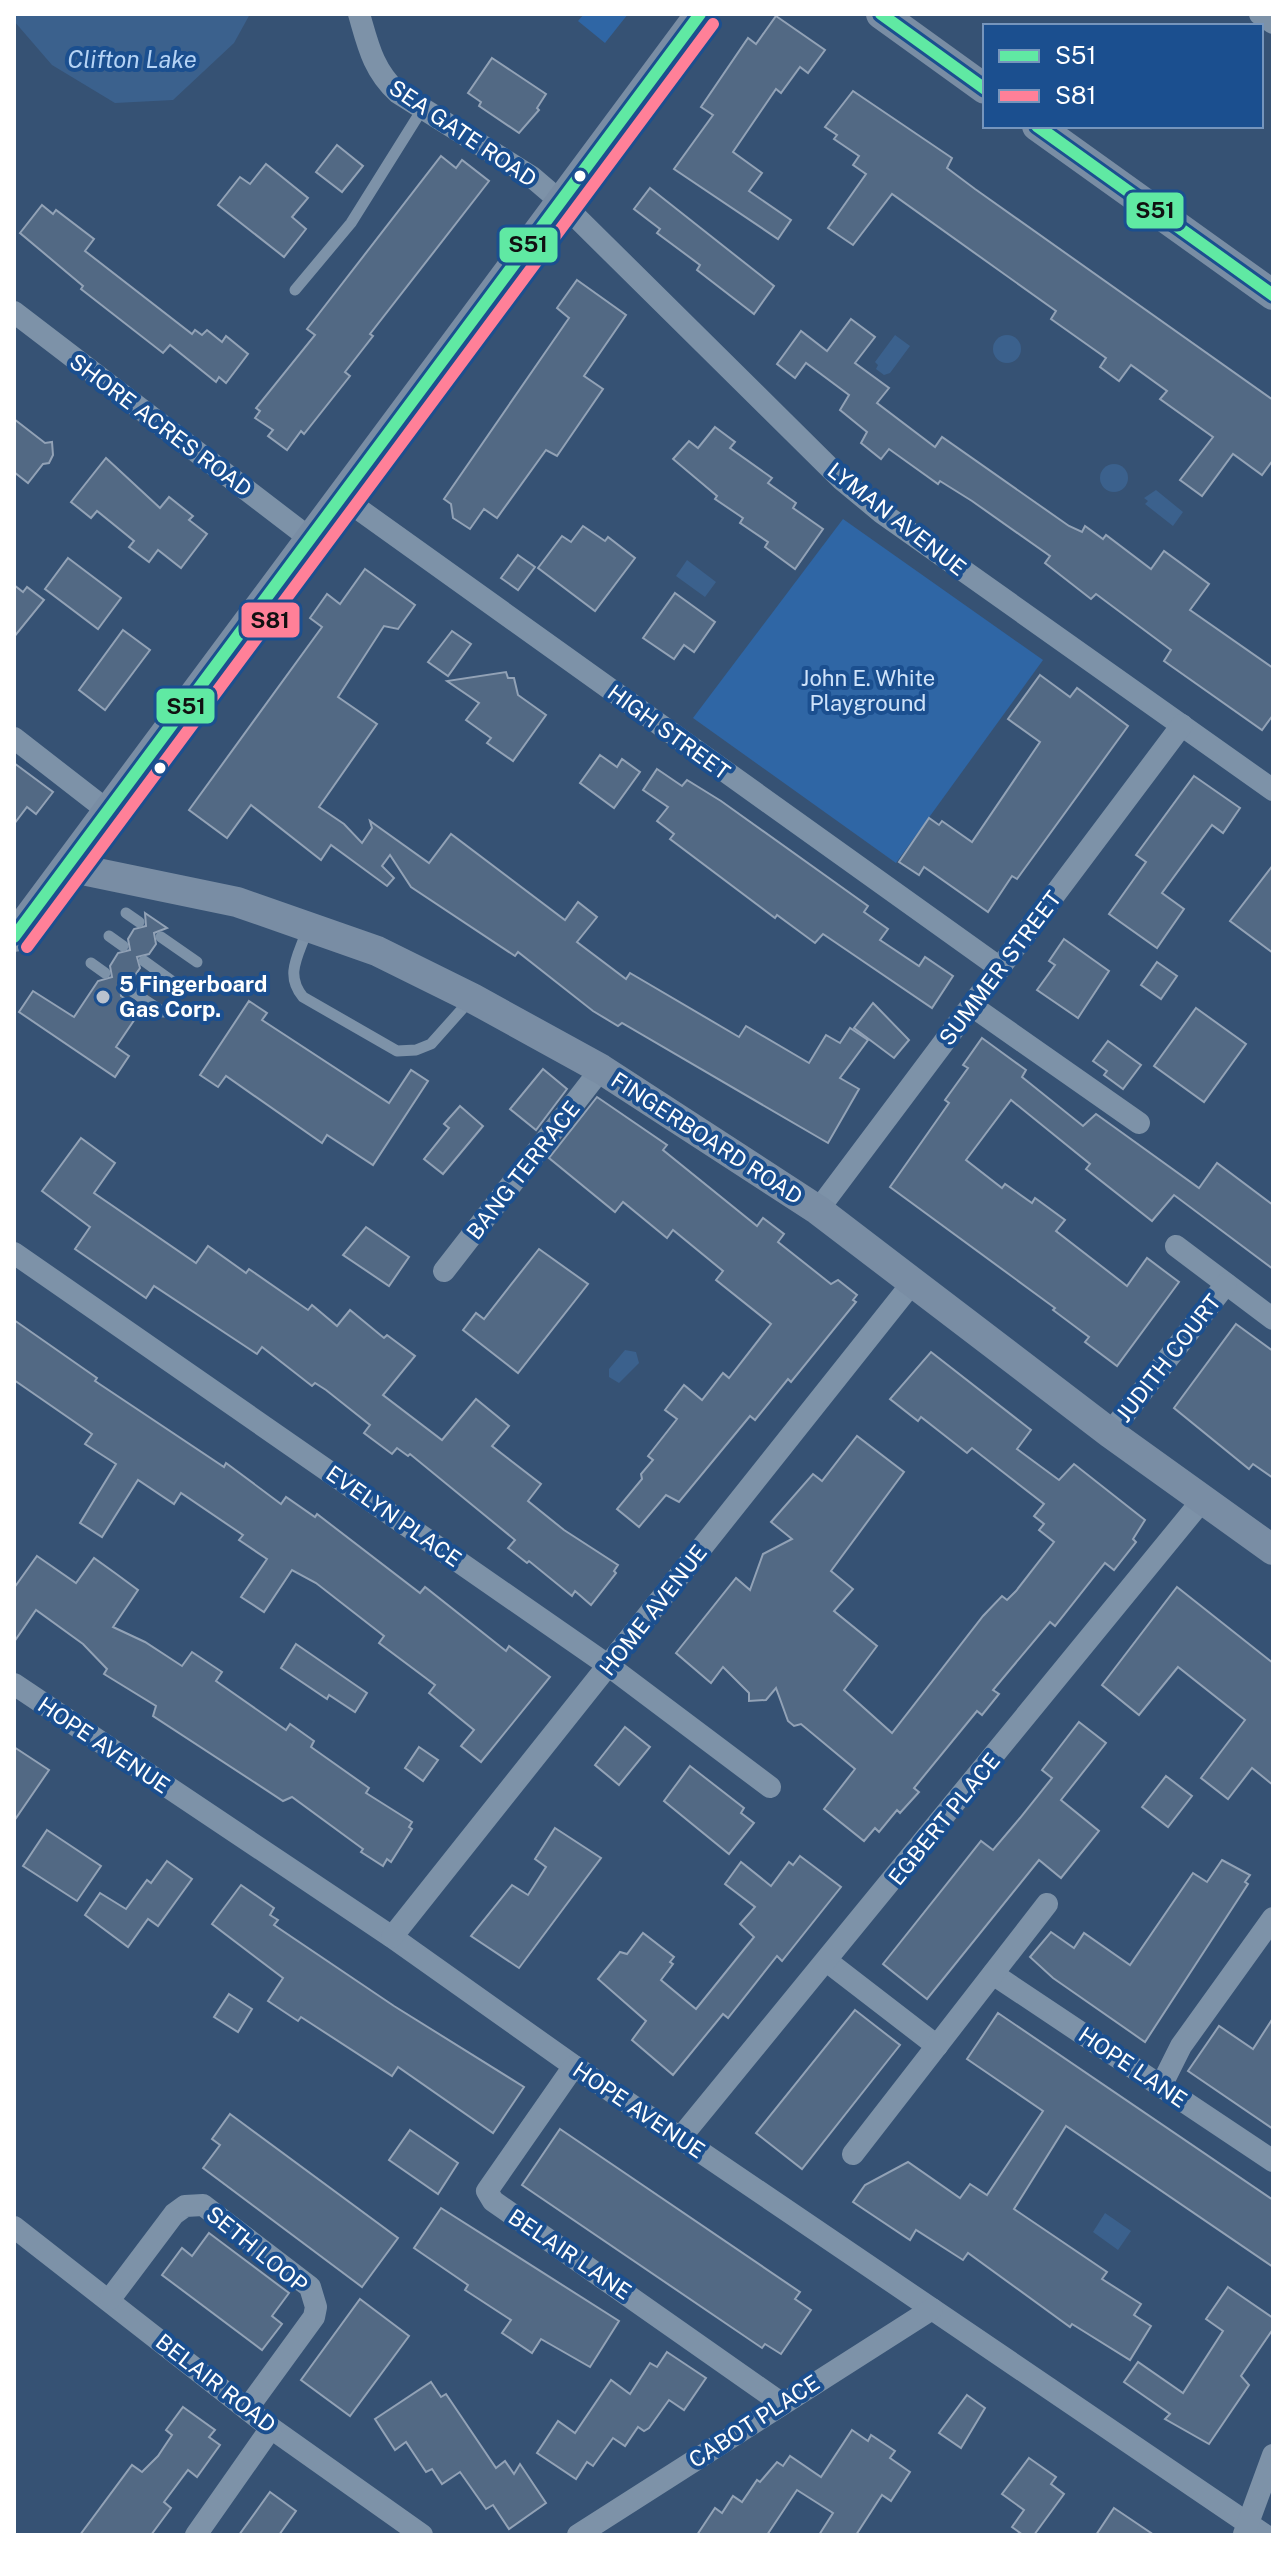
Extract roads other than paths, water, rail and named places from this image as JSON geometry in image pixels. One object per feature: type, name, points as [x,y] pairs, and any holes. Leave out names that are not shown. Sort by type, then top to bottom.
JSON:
[{"type":"main road","points":[[14,937],[339,495],[700,14]]},
{"type":"main road","points":[[881,14],[983,88]]},
{"type":"main road","points":[[1040,128],[1273,295]]},
{"type":"main road","name":"FINGERBOARD ROAD","points":[[68,867],[237,902],[309,925],[377,951],[472,998],[601,1069],[818,1210],[1110,1433],[1273,1550]]},
{"type":"street","name":"SEA GATE ROAD","points":[[359,14],[370,55],[381,78],[532,177],[560,201]]},
{"type":"street","points":[[1260,14],[1273,23]]},
{"type":"street","name":"LYMAN AVENUE","points":[[560,201],[850,487],[1273,790]]},
{"type":"street","name":"SHORE ACRES ROAD","points":[[14,312],[308,537]]},
{"type":"street","name":"HIGH STREET","points":[[339,495],[1000,968]]},
{"type":"street","name":"SUMMER STREET","points":[[818,1210],[1182,725]]},
{"type":"street","points":[[14,738],[108,811]]},
{"type":"street","points":[[972,1006],[1139,1123]]},
{"type":"street","name":"BANG TERRACE","points":[[444,1271],[601,1069]]},
{"type":"street","name":"JUDITH COURT","points":[[1176,1246],[1273,1319]]},
{"type":"street","name":"EVELYN PLACE","points":[[14,1253],[609,1666],[770,1787]]},
{"type":"street","name":"HOME AVENUE","points":[[392,1937],[913,1282]]},
{"type":"street","name":"JUDITH COURT","points":[[1110,1433],[1226,1284]]},
{"type":"street","name":"EGBERT PLACE","points":[[681,2137],[828,1962],[1204,1498]]},
{"type":"street","name":"HOPE AVENUE","points":[[14,1684],[392,1937],[574,2066],[1252,2531]]},
{"type":"street","points":[[853,2154],[1047,1904]]},
{"type":"street","points":[[1161,2086],[1181,2046],[1273,1918]]},
{"type":"street","points":[[828,1962],[937,2046]]},
{"type":"street","name":"HOPE LANE","points":[[993,1974],[1273,2161]]},
{"type":"street","name":"BELAIR LANE","points":[[574,2066],[487,2191],[493,2201],[781,2403]]},
{"type":"street","name":"SETH LOOP","points":[[110,2299],[174,2214],[195,2203],[203,2205],[310,2287],[316,2307],[314,2317],[247,2409]]},
{"type":"street","name":"BELAIR ROAD","points":[[14,2227],[110,2299],[271,2428],[422,2535]]},
{"type":"street","name":"CABOT PLACE","points":[[578,2535],[932,2309]]},
{"type":"street","points":[[196,2535],[271,2428]]},
{"type":"street","points":[[1252,2531],[1273,2455]]},
{"type":"lane","points":[[295,290],[351,223],[423,108]]},
{"type":"lane","points":[[126,913],[139,922]]},
{"type":"lane","points":[[309,925],[291,971],[295,988],[303,997],[397,1051],[416,1050],[431,1044],[472,998]]},
{"type":"lane","points":[[109,936],[123,946]]},
{"type":"lane","points":[[161,937],[197,962]]},
{"type":"lane","points":[[144,961],[180,987]]},
{"type":"lane","points":[[91,963],[105,973]]},
{"type":"lane","points":[[127,988],[163,1012]]},
{"type":"water","name":"Clifton Lake","points":[[14,14],[250,14],[234,43],[173,100],[115,103],[52,65],[14,21]]},
{"type":"water","points":[[895,335],[910,346],[890,373],[884,375],[876,369],[878,365],[875,362]]},
{"type":"water","points":[[1007,335],[1017,339],[1021,349],[1017,359],[1007,363],[997,359],[993,349],[997,339]]},
{"type":"water","points":[[1114,464],[1124,468],[1128,478],[1124,488],[1114,492],[1104,488],[1100,478],[1104,468]]},
{"type":"water","points":[[1156,490],[1183,512],[1173,526],[1145,504],[1148,501],[1144,498]]},
{"type":"water","points":[[687,560],[716,582],[705,597],[676,576]]},
{"type":"water","points":[[625,1350],[636,1352],[639,1363],[619,1383],[609,1377],[609,1369]]},
{"type":"water","points":[[1105,2213],[1131,2231],[1118,2250],[1093,2232]]},
{"type":"place","name":"5 Fingerboard Gas Corp.","points":[[103,997]]},
{"type":"park label","name":"John E. White Playground","points":[[868,690]]}]
